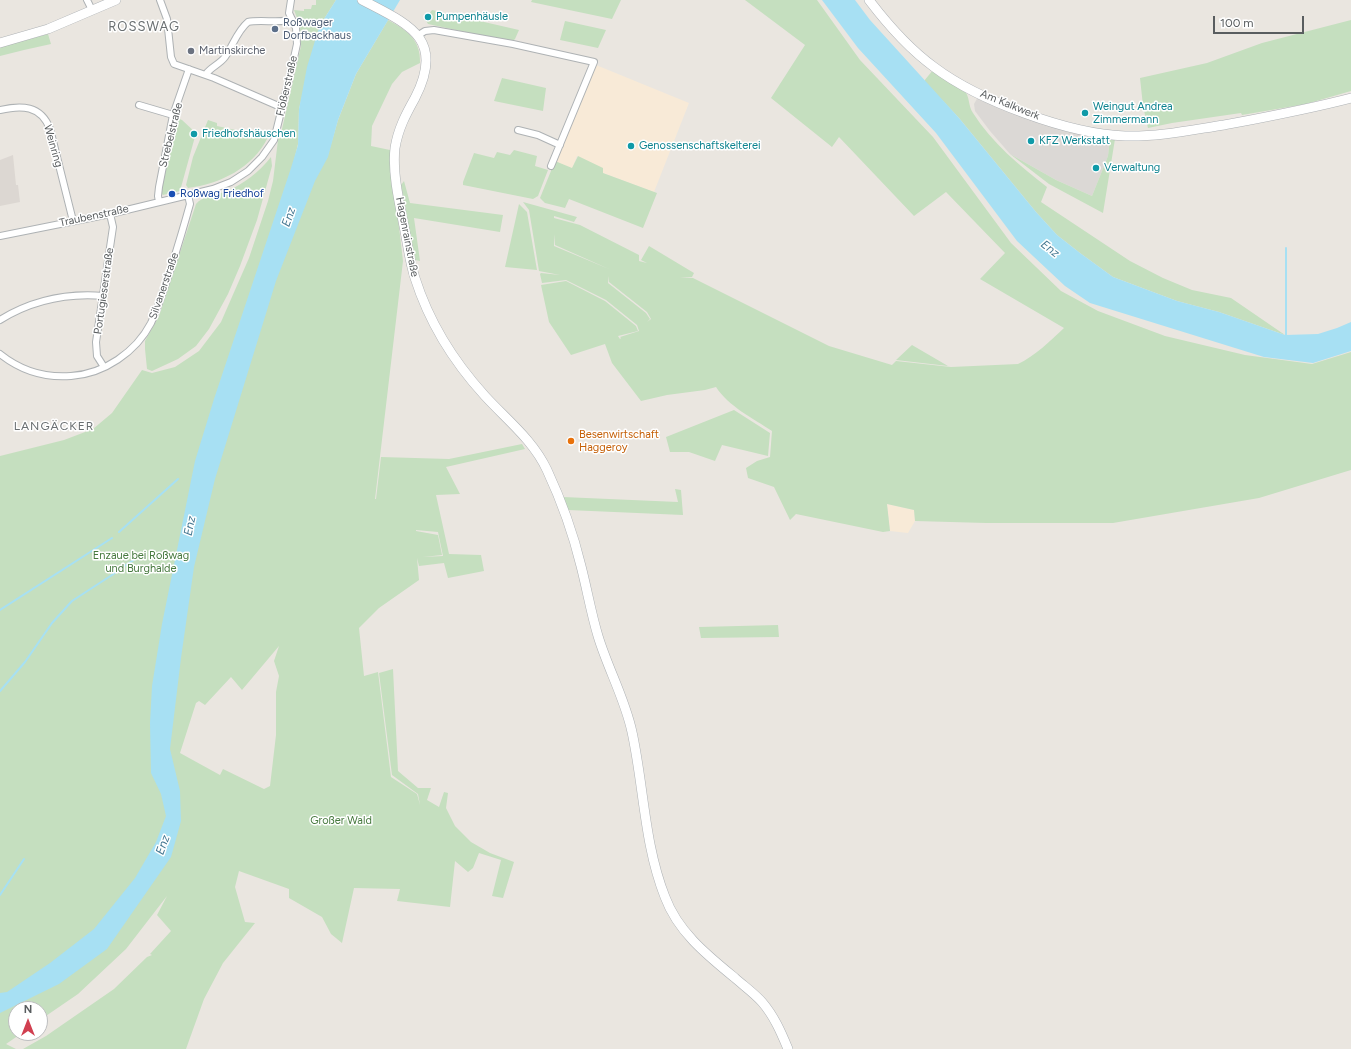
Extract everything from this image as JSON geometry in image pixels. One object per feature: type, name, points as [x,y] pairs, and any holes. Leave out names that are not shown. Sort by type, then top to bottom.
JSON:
[{"type":"street","points":[[87,0],[92,10]]},
{"type":"street","points":[[0,44],[48,29],[116,0]]},
{"type":"street","points":[[160,0],[168,27],[172,61],[176,65],[206,74],[276,105],[282,106]]},
{"type":"street","name":"Flößerstraße","points":[[188,195],[225,185],[243,175],[262,157],[274,140],[292,67],[296,44],[297,31],[289,13],[291,0]]},
{"type":"street","points":[[362,0],[409,26],[417,36],[425,30],[434,30],[513,44],[594,62],[551,166]]},
{"type":"street","name":"Am Kalkwerk","points":[[869,0],[881,17],[899,36],[934,67],[963,85],[1003,104],[1056,123],[1105,134],[1139,136],[1184,132],[1272,116],[1351,98]]},
{"type":"street","points":[[206,74],[212,67],[224,58],[236,37],[248,22],[273,20],[286,22],[292,19]]},
{"type":"street","name":"Hagenrainstraße","points":[[417,36],[424,51],[426,65],[424,75],[400,128],[394,153],[395,172],[408,249],[415,279],[432,318],[448,348],[479,389],[536,450],[548,471],[579,558],[599,639],[624,701],[629,719],[637,760],[648,841],[664,896],[674,916],[692,939],[762,1003],[774,1018],[788,1049]]},
{"type":"street","name":"Strebelstraße","points":[[159,202],[159,187],[173,115],[189,69]]},
{"type":"street","points":[[139,105],[173,115]]},
{"type":"street","name":"Weinring","points":[[0,110],[26,107],[38,112],[46,121],[50,129],[73,221]]},
{"type":"street","points":[[518,130],[538,135],[560,145]]},
{"type":"street","name":"Traubenstraße","points":[[0,236],[110,214],[188,195]]},
{"type":"street","name":"Silvanerstraße","points":[[0,354],[24,369],[54,376],[74,376],[95,371],[119,359],[144,335],[152,322],[190,204],[188,195]]},
{"type":"street","name":"Portugieserstraße","points":[[104,367],[97,356],[96,342],[113,226],[110,214]]},
{"type":"street","points":[[0,320],[24,307],[48,300],[73,296],[103,296]]},
{"type":"shaded area","points":[[596,65],[689,103],[654,192],[603,173],[577,156],[572,169],[555,161]]},
{"type":"shaded area","points":[[978,97],[1110,138],[1108,156],[1092,196],[1056,180],[1010,154],[975,111],[974,104]]},
{"type":"shaded area","points":[[13,155],[16,185],[18,185],[20,202],[0,206],[0,160]]},
{"type":"shaded area","points":[[887,504],[914,510],[915,521],[908,533],[890,531]]},
{"type":"green space","name":"Enzaue bei Roßwag und Burghalde","points":[[316,0],[336,0],[318,31],[299,109],[298,144],[294,161],[327,158],[338,120],[356,74],[388,20],[412,37],[420,55],[420,63],[402,72],[392,84],[372,126],[371,146],[390,150],[403,261],[375,499],[381,457],[449,459],[522,444],[525,449],[446,467],[460,494],[436,495],[449,554],[481,555],[484,571],[448,578],[444,563],[419,566],[417,558],[419,580],[379,608],[359,628],[364,676],[378,672],[391,777],[417,794],[420,805],[418,794],[392,775],[379,673],[393,669],[398,771],[418,788],[431,788],[427,800],[439,807],[444,792],[448,793],[446,808],[455,826],[471,842],[490,853],[514,862],[503,898],[492,896],[501,860],[479,853],[473,868],[468,872],[455,861],[450,907],[397,901],[400,889],[354,888],[342,943],[331,934],[322,917],[289,898],[289,889],[239,871],[235,887],[245,922],[255,923],[223,963],[204,999],[186,1049],[23,1049],[37,1041],[48,1041],[48,1035],[114,989],[147,957],[152,955],[150,954],[171,931],[157,915],[167,896],[126,949],[78,994],[48,1015],[48,1001],[8,1001],[8,1041],[10,1041],[6,1044],[16,1049],[0,1049],[0,456],[64,440],[93,429],[112,413],[142,370],[152,373],[175,367],[199,351],[221,322],[249,258],[273,181],[278,140],[282,129],[301,46],[300,26],[294,10],[304,11],[304,9],[311,9],[312,5],[316,5]],"holes":[[[416,530],[438,532],[443,556],[423,557],[442,555],[438,535]],[[279,646],[274,661],[279,676],[276,692],[276,735],[270,786],[264,789],[223,769],[220,775],[180,753],[196,703],[199,701],[205,705],[231,677],[242,690]]]},
{"type":"green space","points":[[532,0],[621,0],[612,19],[531,2]]},
{"type":"green space","points":[[745,0],[817,0],[860,60],[933,137],[1011,243],[1061,291],[1098,311],[1165,336],[1245,355],[1312,364],[1351,352],[1351,470],[1259,498],[1113,523],[986,523],[915,521],[914,510],[887,504],[890,531],[883,532],[796,514],[790,520],[774,487],[748,478],[746,468],[757,461],[770,457],[772,431],[734,406],[716,387],[641,401],[612,363],[605,344],[571,355],[549,322],[541,285],[566,281],[605,301],[636,326],[638,331],[618,336],[620,339],[620,337],[639,331],[637,325],[606,300],[566,280],[542,283],[541,273],[560,275],[539,271],[529,210],[523,202],[577,217],[574,222],[554,216],[554,218],[580,225],[639,255],[639,261],[647,263],[641,260],[649,246],[694,273],[692,277],[680,277],[693,278],[829,346],[892,365],[896,361],[951,367],[1018,364],[1036,353],[1064,328],[980,279],[1005,253],[946,192],[914,216],[839,137],[832,147],[771,98],[805,45]],"holes":[[[554,234],[555,245],[609,269],[554,246]],[[609,276],[609,282],[647,312],[651,319],[647,322],[650,319],[646,313],[608,283]]]},
{"type":"green space","points":[[432,10],[519,30],[512,42],[428,24],[425,19]]},
{"type":"green space","points":[[1351,20],[1351,91],[1306,104],[1242,115],[1241,113],[1172,123],[1148,128],[1143,106],[1140,78],[1207,63],[1262,43]]},
{"type":"green space","points":[[565,21],[606,30],[598,48],[560,40]]},
{"type":"green space","points":[[48,34],[51,44],[0,56],[0,47]]},
{"type":"green space","points":[[933,70],[966,92],[971,110],[989,134],[1017,162],[1047,187],[1041,202],[1130,261],[1163,278],[1192,290],[1231,298],[1285,335],[1219,312],[1177,301],[1113,277],[1080,253],[1057,235],[1036,212],[959,118],[924,81]]},
{"type":"green space","points":[[502,78],[546,88],[543,111],[494,101]]},
{"type":"green space","points":[[175,117],[182,120],[196,133],[180,191],[163,195],[161,193],[161,187]]},
{"type":"green space","points":[[208,120],[217,123],[217,126],[268,137],[262,148],[245,166],[212,183],[188,188],[186,185],[193,157]]},
{"type":"green space","points":[[1110,138],[1115,139],[1103,213],[1049,184],[1010,154],[1056,180],[1092,196],[1108,156]]},
{"type":"green space","points":[[514,150],[537,156],[535,166],[548,170],[538,196],[533,199],[463,185],[474,153],[494,158],[497,152],[510,155]]},
{"type":"green space","points":[[578,156],[603,168],[603,173],[657,193],[643,228],[569,199],[565,208],[545,203],[540,198],[555,161],[572,168]]},
{"type":"green space","points":[[271,157],[272,166],[257,220],[228,294],[209,329],[196,346],[178,359],[152,371],[147,369],[145,341],[159,316],[196,204],[206,197],[227,191],[239,185],[256,173]]},
{"type":"green space","points":[[404,181],[410,203],[503,215],[500,232],[414,218],[420,261],[415,260],[401,185]]},
{"type":"green space","points":[[519,204],[527,212],[537,270],[505,267]]},
{"type":"green space","points":[[912,345],[948,366],[896,360]]},
{"type":"green space","points":[[734,410],[770,433],[768,456],[722,445],[715,461],[689,452],[670,452],[666,437]]},
{"type":"green space","points":[[675,489],[681,490],[683,515],[568,510],[563,497],[678,502]]},
{"type":"green space","points":[[778,625],[779,637],[701,638],[699,627]]},
{"type":"water","name":"Enz","points":[[336,0],[400,0],[356,74],[338,120],[328,157],[315,181],[276,281],[215,479],[194,567],[170,749],[180,791],[181,821],[171,857],[107,949],[59,984],[24,1001],[8,1001],[8,1009],[0,1013],[0,993],[7,992],[50,963],[94,929],[135,878],[156,842],[166,816],[161,794],[151,773],[150,723],[152,686],[162,624],[195,461],[298,145],[299,109],[307,67],[318,31]]},
{"type":"water","name":"Enz","points":[[822,0],[855,0],[870,20],[959,118],[1036,212],[1057,235],[1113,277],[1177,301],[1219,312],[1285,335],[1318,334],[1351,322],[1351,351],[1313,363],[1264,357],[1090,303],[1065,286],[1017,241],[936,133],[858,48]]},
{"type":"waterway","points":[[1286,248],[1286,336]]},
{"type":"waterway","points":[[119,532],[178,479]]},
{"type":"waterway","points":[[0,610],[112,538]]},
{"type":"waterway","points":[[123,567],[143,554]]},
{"type":"waterway","points":[[0,691],[25,662],[52,623],[72,601],[115,573]]},
{"type":"waterway","points":[[0,895],[24,859]]},
{"type":"place","name":"Pumpenhäusle","points":[[428,17]]},
{"type":"place","name":"Roßwager Dorfbackhaus","points":[[275,29]]},
{"type":"place","name":"Martinskirche","points":[[191,51]]},
{"type":"place","name":"Weingut Andrea Zimmermann","points":[[1085,113]]},
{"type":"place","name":"Friedhofshäuschen","points":[[194,134]]},
{"type":"place","name":"KFZ Werkstatt","points":[[1031,141]]},
{"type":"place","name":"Genossenschaftskelterei","points":[[631,146]]},
{"type":"place","name":"Verwaltung","points":[[1096,168]]},
{"type":"place","name":"Roßwag Friedhof","points":[[172,194]]},
{"type":"place","name":"Besenwirtschaft Haggeroy","points":[[571,441]]},
{"type":"district","name":"ROSSWAG","points":[[144,27]]},
{"type":"district","name":"LANGÄCKER","points":[[54,426]]},
{"type":"park label","name":"Großer Wald","points":[[341,821]]}]
